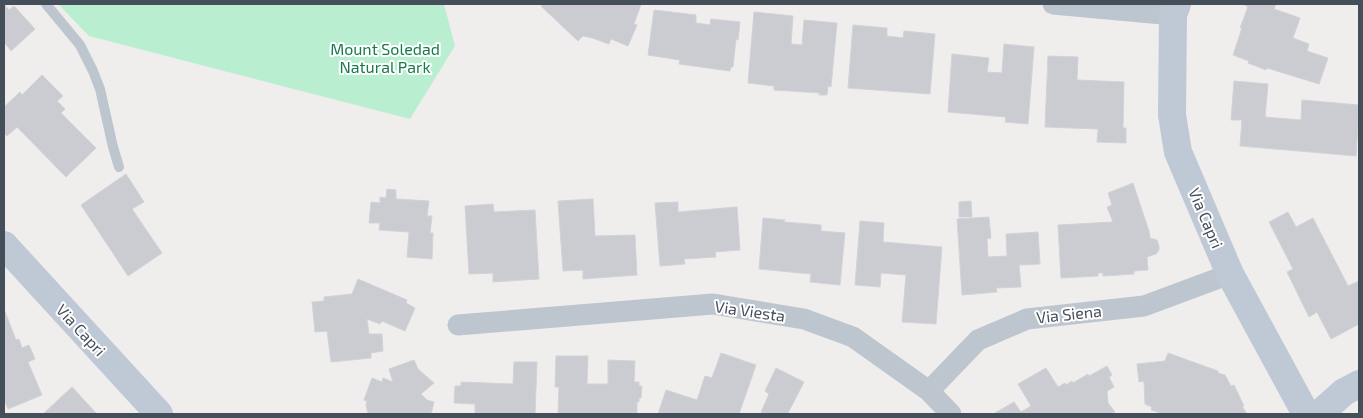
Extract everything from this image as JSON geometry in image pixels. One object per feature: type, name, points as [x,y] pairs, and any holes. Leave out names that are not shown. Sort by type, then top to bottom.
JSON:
[{"type":"street","points":[[1053,4],[1175,10]]},
{"type":"street","name":"Via Capri","points":[[1175,10],[1172,115],[1178,152],[1230,274],[1306,414]]},
{"type":"street","name":"Via Capri","points":[[4,245],[159,414]]},
{"type":"street","name":"Via Siena","points":[[929,391],[978,340],[1027,318],[1144,306],[1230,274]]},
{"type":"street","name":"Via Viesta","points":[[458,325],[713,304],[804,319],[852,337],[929,391],[951,414]]},
{"type":"street","points":[[1319,414],[1344,392],[1359,384]]},
{"type":"lane","points":[[46,4],[80,45],[93,71],[100,89],[119,167]]},
{"type":"green space","name":"Mount Soledad Natural Park","points":[[58,4],[444,4],[455,46],[410,119],[89,36]]},
{"type":"building","points":[[4,4],[9,10],[14,6],[35,29],[11,51],[4,42]]},
{"type":"building","points":[[543,4],[641,4],[634,24],[637,25],[628,46],[611,39],[609,44],[583,36],[578,41],[541,6]]},
{"type":"building","points":[[1243,4],[1276,4],[1274,9],[1300,18],[1293,38],[1309,44],[1307,51],[1328,58],[1319,84],[1267,68],[1266,70],[1233,55],[1248,7]]},
{"type":"building","points":[[654,10],[696,15],[696,23],[710,25],[711,19],[740,22],[733,67],[731,67],[730,71],[679,64],[680,60],[648,55]]},
{"type":"building","points":[[754,12],[793,16],[791,44],[802,45],[804,20],[837,23],[831,87],[828,86],[827,95],[774,90],[774,86],[748,83]]},
{"type":"building","points":[[853,25],[887,28],[887,36],[903,38],[904,31],[935,34],[930,94],[848,88]]},
{"type":"building","points":[[1004,44],[1034,47],[1028,124],[1005,122],[1006,117],[948,112],[952,54],[989,58],[987,72],[1002,73]]},
{"type":"building","points":[[1048,56],[1078,57],[1077,80],[1124,82],[1123,128],[1126,128],[1126,143],[1097,142],[1098,129],[1045,127]]},
{"type":"building","points":[[42,75],[63,96],[57,101],[65,109],[61,113],[96,148],[66,177],[17,127],[7,136],[4,133],[4,107],[20,92],[22,95]]},
{"type":"building","points":[[1234,81],[1268,84],[1265,117],[1301,120],[1302,100],[1359,105],[1356,156],[1240,146],[1242,120],[1231,120]]},
{"type":"building","points":[[126,174],[144,202],[132,209],[162,253],[128,276],[81,205]]},
{"type":"building","points":[[1133,183],[1150,238],[1157,240],[1159,246],[1156,254],[1147,257],[1148,270],[1134,271],[1134,274],[1103,276],[1103,273],[1098,273],[1098,276],[1061,278],[1058,225],[1113,222],[1107,207],[1112,205],[1108,193]]},
{"type":"building","points":[[387,189],[396,190],[396,199],[429,201],[427,216],[432,216],[430,233],[433,233],[432,259],[407,257],[409,232],[379,230],[380,223],[369,223],[371,202],[380,203],[380,197],[386,198]]},
{"type":"building","points":[[593,199],[595,236],[635,235],[637,275],[583,279],[583,270],[563,271],[558,201]]},
{"type":"building","points":[[971,201],[972,217],[959,217],[959,202]]},
{"type":"building","points":[[678,202],[678,212],[737,207],[740,250],[715,252],[716,257],[684,259],[685,264],[660,266],[655,203]]},
{"type":"building","points":[[493,204],[494,212],[535,210],[539,279],[493,282],[493,273],[469,274],[465,206]]},
{"type":"building","points":[[1288,212],[1296,227],[1313,218],[1348,286],[1359,281],[1359,324],[1331,339],[1317,312],[1309,317],[1287,272],[1293,269],[1269,222]]},
{"type":"building","points":[[989,217],[991,238],[987,239],[988,257],[1007,256],[1006,234],[1038,232],[1040,264],[1019,265],[1021,287],[996,288],[997,292],[962,295],[957,219]]},
{"type":"building","points":[[763,218],[821,225],[821,231],[845,233],[840,285],[810,282],[811,274],[759,269]]},
{"type":"building","points":[[860,221],[884,223],[883,242],[942,247],[936,324],[902,322],[906,275],[881,273],[880,287],[855,285]]},
{"type":"building","points":[[358,279],[407,300],[406,303],[415,308],[405,331],[382,321],[380,324],[367,319],[369,334],[382,334],[383,351],[371,353],[371,358],[331,362],[327,331],[315,332],[312,302],[324,301],[324,297],[352,294]]},
{"type":"building","points":[[4,309],[16,340],[19,339],[22,348],[29,345],[35,359],[28,362],[42,395],[8,409],[4,399]]},
{"type":"building","points":[[721,353],[756,365],[739,414],[658,414],[666,390],[697,400],[705,376],[712,378]]},
{"type":"building","points":[[1168,353],[1225,375],[1231,386],[1234,385],[1247,414],[1164,414],[1151,410],[1152,407],[1145,404],[1144,381],[1139,382],[1137,364],[1165,361]]},
{"type":"building","points":[[556,356],[588,356],[587,384],[608,384],[608,360],[635,361],[634,382],[639,382],[639,386],[642,386],[641,398],[637,402],[637,414],[558,414],[559,387],[555,387]]},
{"type":"building","points":[[414,360],[418,369],[434,383],[421,394],[427,400],[434,402],[431,414],[368,414],[367,401],[364,400],[372,378],[382,382],[383,378],[393,382],[389,369]]},
{"type":"building","points":[[514,362],[537,362],[535,414],[475,414],[475,404],[454,403],[455,386],[461,386],[461,382],[513,384]]},
{"type":"building","points":[[1107,366],[1112,375],[1109,377],[1114,387],[1107,391],[1108,403],[1115,412],[1111,414],[995,413],[1014,402],[1021,412],[1031,406],[1018,384],[1046,368],[1058,387],[1072,381],[1073,383]]},
{"type":"building","points":[[776,368],[804,382],[788,413],[791,414],[761,414],[769,394],[765,391]]},
{"type":"building","points":[[72,387],[97,414],[43,414]]}]
